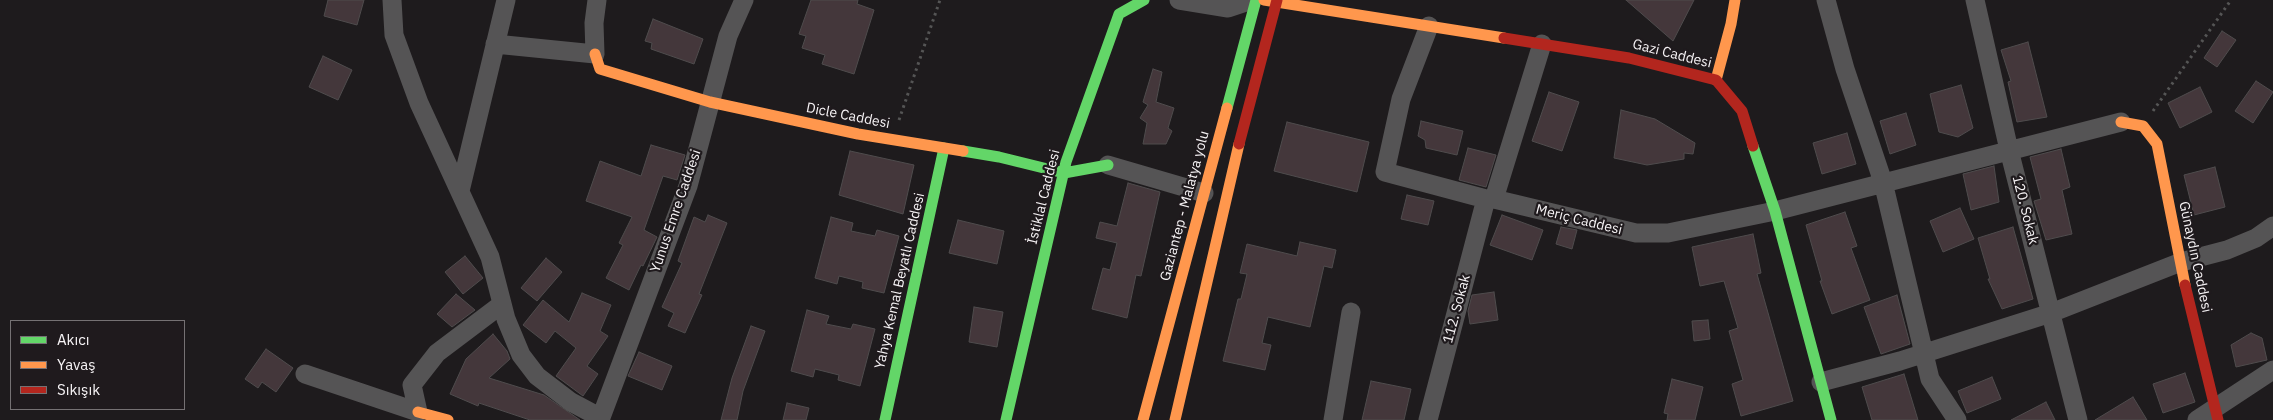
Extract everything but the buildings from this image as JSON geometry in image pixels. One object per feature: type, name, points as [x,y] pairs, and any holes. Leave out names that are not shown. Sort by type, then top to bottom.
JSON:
[{"type":"main road","name":"İstiklal Caddesi","points":[[1006,420],[1064,173],[1107,43],[1119,14],[1144,0]]},
{"type":"main road","name":"Gaziantep - Malatya yolu","points":[[1143,420],[1254,0]]},
{"type":"main road","name":"Gazi Caddesi","points":[[1264,0],[1630,58],[1716,80],[1742,111],[1775,210],[1831,420]]},
{"type":"main road","points":[[1716,80],[1731,24],[1735,0]]},
{"type":"main road","points":[[1176,420],[1241,136],[1277,1]]},
{"type":"main road","name":"Dicle Caddesi","points":[[595,54],[600,69],[710,102],[892,140],[999,157],[1064,173],[1108,165]]},
{"type":"main road","points":[[2121,122],[2143,126]]},
{"type":"main road","name":"Günaydın Caddesi","points":[[2143,126],[2157,144],[2181,262],[2216,414]]},
{"type":"main road","name":"Yahya Kemal Beyatlı Caddesi","points":[[885,420],[944,148]]},
{"type":"main road","points":[[416,416],[448,420]]},
{"type":"street","points":[[392,0],[394,35],[419,103],[490,257],[502,304],[521,355],[537,376],[571,402],[600,419]]},
{"type":"street","points":[[460,191],[506,0]]},
{"type":"street","points":[[495,44],[595,54],[594,23],[598,0]]},
{"type":"street","name":"Yunus Emre Caddesi","points":[[600,419],[688,186],[728,36],[744,0]]},
{"type":"street","points":[[1179,0],[1228,8],[1254,0]]},
{"type":"street","points":[[1826,0],[1845,69],[1883,182],[1930,379],[1957,420]]},
{"type":"street","name":"120. Sokak","points":[[1975,0],[2009,150],[2078,420]]},
{"type":"street","name":"Meriç Caddesi","points":[[1429,26],[1401,100],[1385,172],[1636,233],[1668,232],[1775,210],[2121,122]]},
{"type":"street","name":"112. Sokak","points":[[1428,420],[1490,199],[1542,44]]},
{"type":"street","points":[[1108,165],[1204,193]]},
{"type":"street","points":[[1821,382],[1924,354],[2051,313],[2181,262],[2228,250],[2256,238],[2273,226]]},
{"type":"street","points":[[306,374],[416,416],[412,385],[437,353],[502,304]]},
{"type":"street","points":[[1332,420],[1351,312]]},
{"type":"street","points":[[2198,420],[2216,414],[2273,370]]},
{"type":"path","points":[[892,140],[940,0]]},
{"type":"path","points":[[2143,126],[2231,0]]},
{"type":"traffic: fast","points":[[1006,420],[1066,162],[1119,14],[1144,0]]},
{"type":"traffic: fast","points":[[1227,108],[1256,0]]},
{"type":"traffic: fast","points":[[1753,146],[1775,211],[1831,420]]},
{"type":"traffic: fast","points":[[885,420],[944,148]]},
{"type":"traffic: fast","points":[[963,151],[999,157],[1064,173],[1108,165]]},
{"type":"traffic: slow","points":[[1264,0],[1504,38]]},
{"type":"traffic: slow","points":[[1716,80],[1731,24],[1735,0]]},
{"type":"traffic: slow","points":[[595,54],[600,69],[710,102],[858,134],[963,151]]},
{"type":"traffic: slow","points":[[1143,420],[1227,108]]},
{"type":"traffic: slow","points":[[2121,122],[2143,126],[2157,144],[2185,285]]},
{"type":"traffic: slow","points":[[1175,420],[1239,144]]},
{"type":"traffic: slow","points":[[418,412],[448,420]]},
{"type":"traffic: jam","points":[[1239,144],[1277,0]]},
{"type":"traffic: jam","points":[[1504,38],[1629,58],[1716,80],[1742,111],[1753,146]]},
{"type":"traffic: jam","points":[[2185,285],[2218,420]]}]
